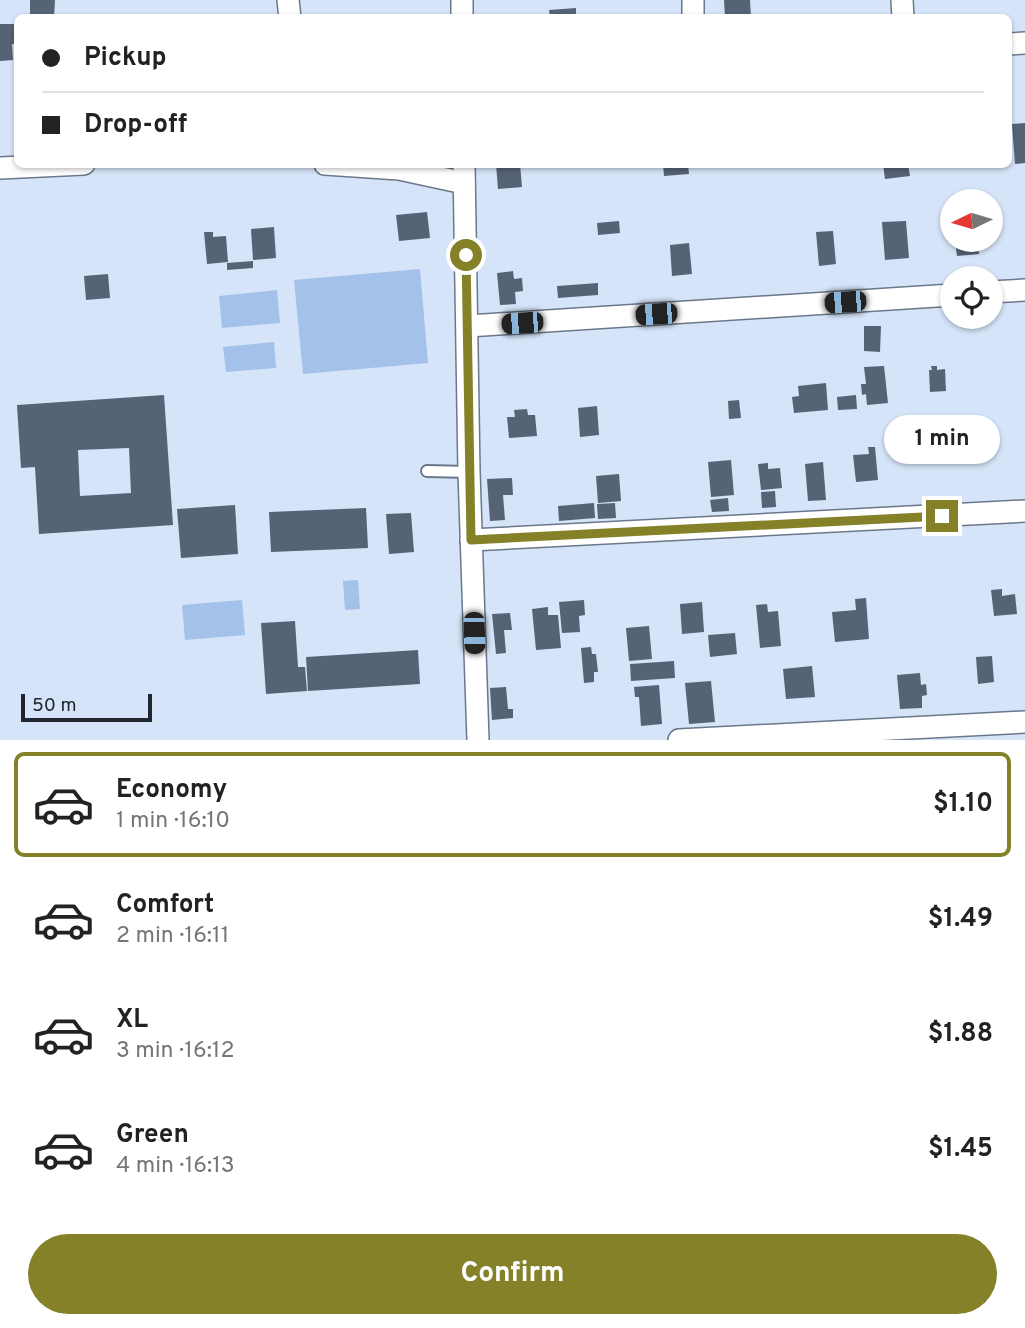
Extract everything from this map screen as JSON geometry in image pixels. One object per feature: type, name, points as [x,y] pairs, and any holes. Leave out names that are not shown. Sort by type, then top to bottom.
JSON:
[{"type":"street","points":[[384,168],[464,174],[468,472],[478,740]]},
{"type":"street","points":[[1003,291],[1025,290]]},
{"type":"street","points":[[468,327],[940,296]]},
{"type":"street","points":[[471,540],[1025,510]]},
{"type":"street","points":[[679,740],[869,735],[1025,722]]},
{"type":"lane","points":[[427,471],[468,472]]},
{"type":"shaded area","points":[[420,269],[428,363],[303,374],[294,280]]},
{"type":"shaded area","points":[[277,290],[280,323],[222,328],[219,296]]},
{"type":"shaded area","points":[[274,342],[276,368],[226,372],[223,347]]},
{"type":"shaded area","points":[[358,580],[360,609],[345,610],[343,581]]},
{"type":"shaded area","points":[[242,600],[245,635],[185,640],[182,605]]},
{"type":"building","points":[[30,0],[55,0],[54,14],[30,14]]},
{"type":"building","points":[[724,0],[750,0],[751,14],[725,14]]},
{"type":"building","points":[[576,8],[576,14],[550,14],[549,10]]},
{"type":"building","points":[[0,24],[14,24],[13,60],[0,61]]},
{"type":"building","points":[[1025,123],[1025,163],[1015,164],[1012,124]]},
{"type":"building","points":[[496,168],[520,168],[522,187],[498,189]]},
{"type":"building","points":[[663,168],[688,168],[689,174],[664,176]]},
{"type":"building","points":[[884,168],[909,168],[910,176],[885,179]]},
{"type":"building","points":[[427,212],[430,238],[399,241],[396,215]]},
{"type":"building","points":[[619,221],[620,233],[598,235],[597,223]]},
{"type":"building","points":[[906,221],[909,258],[885,260],[882,222]]},
{"type":"building","points":[[274,227],[276,258],[253,260],[251,229]]},
{"type":"building","points":[[833,231],[836,264],[819,266],[816,232]]},
{"type":"building","points":[[204,232],[213,232],[213,237],[226,236],[228,262],[207,264]]},
{"type":"building","points":[[689,243],[692,274],[672,276],[670,245]]},
{"type":"building","points":[[956,252],[979,252],[979,254],[957,256]]},
{"type":"building","points":[[253,261],[253,268],[227,270],[227,263]]},
{"type":"building","points":[[513,271],[514,279],[522,278],[523,291],[515,292],[516,304],[500,305],[497,273]]},
{"type":"building","points":[[108,274],[110,298],[86,300],[84,276]]},
{"type":"building","points":[[598,283],[598,295],[558,298],[557,286]]},
{"type":"building","points":[[864,326],[881,326],[880,352],[864,351]]},
{"type":"building","points":[[884,366],[888,403],[867,405],[861,384],[866,384],[864,367]]},
{"type":"building","points":[[931,366],[937,366],[937,370],[945,369],[946,391],[930,392]]},
{"type":"building","points":[[826,383],[828,410],[794,413],[792,397],[799,396],[798,386]]},
{"type":"building","points":[[164,395],[173,525],[39,534],[35,467],[21,468],[17,405]],"holes":[[[129,448],[131,493],[80,496],[78,450]]]},
{"type":"building","points":[[856,395],[857,409],[838,410],[837,397]]},
{"type":"building","points":[[739,400],[741,418],[729,419],[728,401]]},
{"type":"building","points":[[597,406],[599,435],[580,437],[578,408]]},
{"type":"building","points":[[527,409],[528,415],[535,415],[537,436],[509,438],[507,417],[515,417],[514,410]]},
{"type":"building","points":[[868,447],[875,447],[878,480],[856,482],[853,455],[869,454]]},
{"type":"building","points":[[731,460],[734,495],[711,497],[708,462]]},
{"type":"building","points":[[823,462],[826,500],[808,501],[805,464]]},
{"type":"building","points":[[768,463],[768,469],[780,468],[782,488],[761,490],[758,464]]},
{"type":"building","points":[[619,474],[621,501],[598,503],[596,476]]},
{"type":"building","points":[[512,478],[513,495],[503,495],[505,520],[490,521],[487,479]]},
{"type":"building","points":[[775,491],[776,507],[762,508],[761,492]]},
{"type":"building","points":[[728,498],[729,511],[712,512],[710,500]]},
{"type":"building","points":[[594,503],[595,518],[559,521],[558,506]]},
{"type":"building","points":[[615,503],[616,518],[598,519],[597,504]]},
{"type":"building","points":[[235,505],[238,554],[181,558],[177,509]]},
{"type":"building","points":[[366,508],[368,548],[271,552],[269,512]]},
{"type":"building","points":[[411,513],[414,552],[389,554],[386,514]]},
{"type":"building","points":[[1002,589],[1002,596],[1015,594],[1017,614],[994,616],[991,590]]},
{"type":"building","points":[[866,598],[869,639],[835,642],[832,612],[856,610],[855,599]]},
{"type":"building","points":[[584,600],[585,615],[579,616],[580,632],[562,633],[559,602]]},
{"type":"building","points":[[702,602],[704,632],[682,634],[680,604]]},
{"type":"building","points":[[767,604],[768,612],[778,611],[781,646],[760,648],[756,605]]},
{"type":"building","points":[[548,607],[548,615],[558,615],[561,648],[536,650],[532,609]]},
{"type":"building","points":[[510,613],[512,630],[504,630],[506,653],[496,654],[492,614]]},
{"type":"building","points":[[295,621],[298,667],[305,667],[307,691],[266,694],[261,623]]},
{"type":"building","points":[[649,626],[652,659],[629,661],[626,628]]},
{"type":"building","points":[[735,633],[737,654],[710,657],[708,635]]},
{"type":"building","points":[[591,647],[592,654],[596,654],[598,672],[594,672],[594,682],[584,683],[581,648]]},
{"type":"building","points":[[418,650],[420,684],[308,691],[306,657]]},
{"type":"building","points":[[992,656],[994,682],[978,684],[976,657]]},
{"type":"building","points":[[674,661],[675,678],[631,681],[630,664]]},
{"type":"building","points":[[812,666],[815,697],[786,699],[783,669]]},
{"type":"building","points":[[920,673],[921,685],[926,684],[927,695],[922,696],[922,708],[900,709],[897,675]]},
{"type":"building","points":[[711,681],[715,722],[689,724],[685,683]]},
{"type":"building","points":[[659,685],[662,724],[641,726],[639,697],[635,697],[634,687]]},
{"type":"building","points":[[506,687],[508,709],[513,709],[513,718],[492,720],[490,688]]},
{"type":"route","points":[[466,255],[471,540],[942,516]]}]
